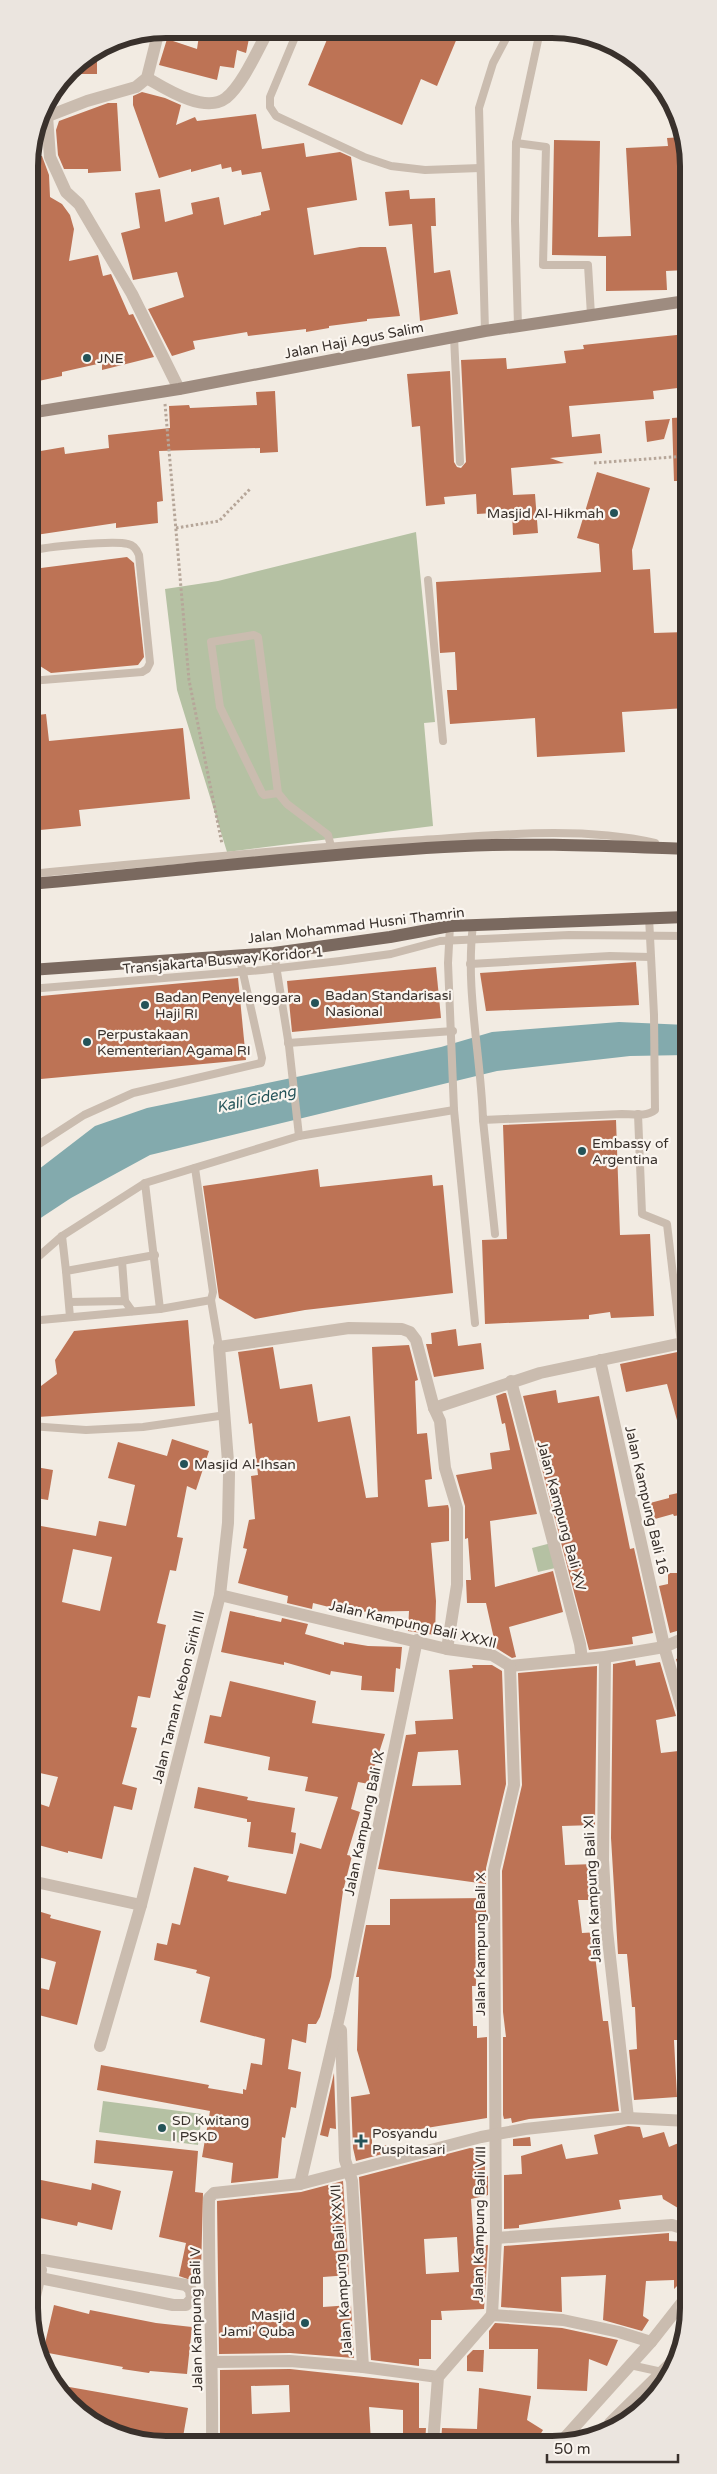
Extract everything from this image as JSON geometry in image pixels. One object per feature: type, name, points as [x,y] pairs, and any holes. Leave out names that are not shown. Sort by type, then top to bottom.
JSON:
[{"type":"main road","points":[[38,883],[332,850],[554,844],[680,849]]},
{"type":"main road","name":"Jalan Mohammad Husni Thamrin","points":[[38,969],[274,953],[390,937],[450,926],[680,917]]},
{"type":"street","points":[[48,116],[136,87],[148,78],[157,38]]},
{"type":"street","points":[[148,78],[186,99],[220,101],[226,97],[243,75],[264,38]]},
{"type":"street","points":[[44,126],[50,156],[66,192],[79,204],[132,294],[179,389]]},
{"type":"street","name":"Jalan Haji Agus Salim","points":[[38,412],[179,389],[485,330],[680,302]]},
{"type":"street","points":[[219,1347],[349,1328],[402,1329],[410,1332],[416,1340],[434,1408],[440,1421],[445,1468],[457,1508],[458,1585],[447,1649]]},
{"type":"street","points":[[434,1408],[512,1381],[679,1343]]},
{"type":"street","name":"Jalan Taman Kebon Sirih III","points":[[100,2046],[141,1905],[220,1595],[228,1523],[229,1474],[226,1414],[219,1347]]},
{"type":"street","name":"Jalan Kampung Bali 16","points":[[600,1360],[664,1647],[679,1698]]},
{"type":"street","name":"Jalan Kampung Bali XV","points":[[512,1381],[580,1644],[582,1659]]},
{"type":"street","name":"Jalan Kampung Bali XXXII","points":[[220,1595],[417,1640],[447,1649],[492,1655],[510,1666]]},
{"type":"street","name":"Jalan Kampung Bali IX","points":[[300,2184],[340,2013],[417,1640]]},
{"type":"street","points":[[510,1666],[605,1657],[664,1647],[679,1641]]},
{"type":"street","name":"Jalan Kampung Bali XI","points":[[605,1657],[603,1860],[606,1930],[628,2118]]},
{"type":"street","name":"Jalan Kampung Bali X","points":[[496,2134],[494,1870],[514,1785],[510,1666]]},
{"type":"street","points":[[38,1883],[141,1905]]},
{"type":"street","name":"Jalan Kampung Bali IX","points":[[340,2013],[345,2160],[349,2172]]},
{"type":"street","points":[[300,2184],[496,2134],[628,2118],[679,2120]]},
{"type":"street","name":"Jalan Kampung Bali VIII","points":[[492,2316],[496,2238],[496,2134]]},
{"type":"street","name":"Jalan Kampung Bali XXVII","points":[[349,2172],[352,2182],[363,2367]]},
{"type":"street","name":"Jalan Kampung Bali V","points":[[212,2436],[213,2362],[208,2288],[209,2198],[214,2193],[300,2184]]},
{"type":"street","points":[[496,2238],[672,2225],[679,2227]]},
{"type":"street","points":[[38,2261],[186,2285],[191,2290],[192,2298],[186,2305],[173,2305],[38,2275]]},
{"type":"street","points":[[568,2435],[594,2408],[679,2306]]},
{"type":"street","points":[[434,2436],[438,2377],[492,2316],[563,2320],[618,2332],[651,2342]]},
{"type":"street","name":"Jalan Kampung Bali XXVII","points":[[213,2362],[290,2361],[363,2367],[438,2377]]},
{"type":"street","points":[[617,2417],[662,2372]]},
{"type":"street","points":[[594,2408],[609,2422]]},
{"type":"lane","points":[[295,38],[270,97],[270,107],[276,116],[364,157],[391,166],[425,170],[480,168]]},
{"type":"lane","points":[[485,330],[480,108],[493,63],[506,38]]},
{"type":"lane","points":[[518,326],[515,221],[516,143],[538,38]]},
{"type":"lane","points":[[516,143],[546,147],[543,265],[588,265],[591,315]]},
{"type":"lane","points":[[454,337],[460,462]]},
{"type":"lane","points":[[38,550],[113,543],[131,544],[136,548],[139,554],[150,663],[147,669],[142,672],[38,680]]},
{"type":"lane","points":[[428,580],[443,741]]},
{"type":"lane","points":[[38,873],[224,857],[332,850],[328,835],[287,804],[278,793],[258,636],[211,642],[220,707],[262,793],[264,795],[278,793]]},
{"type":"lane","points":[[483,1120],[563,1115],[638,1114],[651,1113],[655,1110],[654,1015],[648,917]]},
{"type":"lane","points":[[473,925],[470,964],[474,1029],[495,1234]]},
{"type":"lane","points":[[450,926],[449,977],[453,1032],[454,1109],[474,1323]]},
{"type":"lane","name":"Transjakarta Busway Koridor 1","points":[[38,988],[243,972],[391,954],[422,945],[449,941],[569,935],[680,936]]},
{"type":"lane","points":[[274,953],[288,1044],[298,1134]]},
{"type":"lane","points":[[38,1145],[84,1115],[133,1093],[261,1063],[262,1058],[239,955]]},
{"type":"lane","points":[[470,964],[610,956],[650,957]]},
{"type":"lane","points":[[288,1044],[453,1032]]},
{"type":"lane","points":[[38,1257],[62,1236],[145,1183],[298,1134],[454,1109]]},
{"type":"lane","points":[[638,1114],[642,1214],[667,1224],[679,1311]]},
{"type":"lane","points":[[195,1168],[212,1292],[210,1300],[219,1347]]},
{"type":"lane","points":[[145,1183],[160,1309]]},
{"type":"lane","points":[[62,1236],[70,1317]]},
{"type":"lane","points":[[66,1271],[154,1256]]},
{"type":"lane","points":[[122,1261],[125,1301],[132,1311]]},
{"type":"lane","points":[[38,1320],[160,1309],[210,1300]]},
{"type":"lane","points":[[69,1302],[125,1301]]},
{"type":"lane","points":[[38,1427],[86,1430],[143,1427],[226,1414]]},
{"type":"lane","points":[[630,2365],[662,2372]]},
{"type":"path","points":[[164,391],[190,680],[224,857]]},
{"type":"path","points":[[594,463],[680,456]]},
{"type":"path","points":[[176,528],[219,521],[250,489]]},
{"type":"green space","points":[[416,532],[435,722],[424,723],[433,826],[227,852],[177,690],[165,589],[218,581]]},
{"type":"green space","points":[[559,1541],[564,1566],[538,1572],[532,1548]]},
{"type":"green space","points":[[103,2101],[202,2114],[198,2145],[99,2132]]},
{"type":"water","name":"Kali Cideng","points":[[619,1022],[680,1025],[680,1055],[630,1056],[497,1071],[150,1155],[71,1198],[38,1220],[38,1170],[95,1126],[147,1108],[441,1047],[492,1032]]},
{"type":"building","points":[[199,38],[249,38],[246,53],[237,50],[234,68],[220,66],[217,80],[159,65],[167,39],[197,49]]},
{"type":"building","points":[[328,38],[457,38],[437,86],[421,79],[402,125],[308,85]]},
{"type":"building","points":[[97,58],[97,74],[76,74]]},
{"type":"building","points":[[142,92],[165,98],[181,105],[176,125],[195,117],[197,121],[256,114],[262,149],[304,143],[306,157],[340,152],[351,157],[357,200],[307,208],[314,255],[360,247],[386,247],[400,316],[367,319],[367,321],[329,326],[329,328],[306,332],[306,329],[248,336],[247,332],[193,341],[195,349],[172,356],[148,309],[184,297],[177,272],[133,280],[121,233],[140,228],[135,193],[160,189],[165,222],[193,214],[191,203],[219,197],[224,225],[261,215],[261,212],[270,210],[261,172],[242,175],[241,170],[232,172],[231,167],[222,169],[221,164],[191,172],[191,169],[159,178],[133,105],[133,96]]},
{"type":"building","points":[[108,103],[117,103],[121,171],[88,173],[88,169],[64,169],[58,155],[56,130],[59,121]]},
{"type":"building","points":[[676,137],[680,166],[680,270],[666,271],[667,290],[606,291],[606,256],[552,255],[554,140],[600,141],[598,237],[631,236],[626,148],[668,146],[667,138]]},
{"type":"building","points":[[38,156],[42,156],[49,175],[50,197],[62,204],[70,215],[74,229],[69,261],[98,255],[103,276],[111,274],[129,315],[133,314],[154,357],[102,370],[102,363],[62,372],[62,376],[38,381]]},
{"type":"building","points":[[409,190],[410,199],[435,198],[436,226],[431,226],[434,273],[450,270],[458,314],[420,321],[412,224],[389,226],[385,192]]},
{"type":"building","points":[[680,335],[680,388],[653,391],[654,399],[569,406],[572,437],[600,434],[602,453],[550,458],[564,463],[511,468],[513,495],[535,494],[538,533],[513,535],[512,512],[477,514],[476,494],[444,497],[445,504],[426,506],[420,426],[412,427],[407,374],[450,371],[454,462],[457,467],[461,468],[466,462],[461,360],[506,358],[507,369],[566,363],[564,351],[584,349],[583,345]]},
{"type":"building","points":[[275,391],[278,452],[260,453],[260,448],[159,451],[163,501],[157,502],[158,523],[116,528],[116,523],[38,535],[38,451],[64,447],[65,454],[109,448],[108,435],[170,428],[169,406],[189,405],[190,408],[257,405],[256,392]]},
{"type":"building","points":[[680,417],[680,481],[674,481],[672,418]]},
{"type":"building","points":[[670,419],[664,439],[647,442],[645,421]]},
{"type":"building","points":[[597,472],[650,488],[632,550],[633,570],[650,569],[654,633],[680,632],[680,708],[622,712],[625,752],[537,757],[535,718],[450,724],[447,690],[457,690],[455,652],[440,653],[436,582],[601,572],[599,544],[577,538]]},
{"type":"building","points":[[127,557],[134,563],[144,657],[138,665],[51,673],[40,666],[38,646],[38,571],[41,568]]},
{"type":"building","points":[[46,714],[49,741],[183,728],[190,799],[79,810],[81,826],[38,830],[38,715]]},
{"type":"building","points":[[636,962],[639,1005],[486,1011],[480,973]]},
{"type":"building","points":[[436,967],[441,1018],[292,1032],[287,981]]},
{"type":"building","points":[[238,978],[246,1060],[38,1079],[38,996]]},
{"type":"building","points":[[616,1120],[620,1235],[650,1234],[654,1316],[611,1318],[610,1312],[589,1315],[589,1319],[485,1324],[482,1240],[507,1239],[503,1125]]},
{"type":"building","points":[[318,1169],[320,1187],[432,1175],[433,1186],[443,1185],[453,1293],[305,1310],[255,1319],[219,1298],[203,1186]]},
{"type":"building","points":[[188,1320],[195,1406],[38,1417],[38,1388],[57,1374],[55,1360],[74,1331]]},
{"type":"building","points":[[456,1329],[458,1346],[481,1343],[484,1369],[434,1377],[426,1344],[432,1344],[431,1333]]},
{"type":"building","points":[[409,1345],[418,1380],[415,1381],[417,1434],[427,1433],[432,1479],[425,1480],[428,1507],[448,1505],[449,1509],[449,1541],[431,1543],[436,1601],[435,1635],[408,1631],[409,1611],[349,1612],[313,1603],[312,1609],[287,1603],[288,1596],[238,1583],[247,1549],[243,1548],[249,1520],[255,1519],[251,1476],[258,1475],[252,1423],[249,1424],[238,1352],[273,1347],[280,1389],[312,1384],[318,1422],[350,1416],[366,1498],[378,1497],[372,1347]]},
{"type":"building","points":[[679,1352],[679,1429],[667,1384],[626,1392],[620,1364]]},
{"type":"building","points":[[556,1390],[558,1403],[599,1396],[630,1549],[634,1548],[653,1633],[632,1637],[633,1644],[589,1650],[523,1396]]},
{"type":"building","points":[[506,1393],[537,1514],[490,1521],[495,1587],[553,1571],[563,1612],[509,1627],[516,1657],[512,1658],[496,1648],[486,1603],[467,1603],[466,1580],[471,1580],[468,1538],[465,1539],[465,1506],[456,1475],[492,1469],[490,1453],[510,1450],[505,1423],[502,1424],[496,1396]]},
{"type":"building","points":[[172,1439],[209,1451],[196,1490],[187,1486],[177,1537],[183,1538],[176,1571],[170,1570],[157,1623],[166,1625],[150,1698],[138,1696],[131,1727],[137,1728],[122,1784],[137,1788],[132,1810],[114,1806],[102,1859],[38,1845],[38,1803],[49,1807],[58,1777],[38,1773],[38,1525],[96,1536],[99,1521],[126,1526],[135,1485],[108,1478],[118,1442],[167,1456]],"holes":[[[73,1549],[112,1557],[100,1611],[62,1602]]]},
{"type":"building","points":[[38,1467],[53,1470],[48,1500],[38,1498]]},
{"type":"building","points":[[679,1493],[679,1515],[674,1516],[673,1514],[655,1519],[650,1503],[669,1498],[669,1495]]},
{"type":"building","points":[[668,1573],[679,1573],[679,1630],[670,1633],[659,1586],[668,1584]]},
{"type":"building","points":[[230,1611],[281,1622],[282,1618],[308,1624],[305,1634],[344,1645],[344,1642],[368,1646],[402,1647],[400,1669],[396,1668],[394,1692],[361,1690],[362,1676],[331,1671],[330,1675],[284,1662],[284,1665],[221,1652]]},
{"type":"building","points":[[679,1658],[679,1670],[676,1659]]},
{"type":"building","points":[[635,1660],[636,1666],[660,1662],[676,1716],[656,1720],[661,1753],[679,1751],[679,2040],[674,2040],[677,2097],[634,2100],[629,2050],[637,2049],[635,2007],[632,2007],[627,1954],[618,1954],[611,1838],[613,1664]]},
{"type":"building","points":[[472,1665],[492,1665],[502,1671],[506,1784],[486,1868],[486,1884],[378,1869],[406,1735],[416,1734],[415,1721],[453,1719],[449,1670],[473,1668]],"holes":[[[458,1750],[461,1785],[412,1786],[418,1752]]]},
{"type":"building","points":[[597,1666],[595,1825],[562,1826],[565,1865],[595,1864],[597,1900],[578,1900],[582,1933],[599,1932],[602,1955],[595,1955],[603,2021],[608,2021],[619,2111],[529,2119],[512,2123],[511,2118],[504,2119],[503,2115],[503,2037],[506,2037],[503,2012],[502,1871],[522,1785],[518,1673]]},
{"type":"building","points":[[230,1681],[316,1701],[312,1723],[385,1734],[369,1784],[358,1782],[351,1809],[360,1812],[347,1855],[352,1856],[343,1891],[331,1977],[320,2017],[316,2024],[308,2024],[306,2043],[292,2039],[288,2069],[301,2072],[296,2108],[291,2107],[285,2138],[282,2137],[278,2178],[231,2183],[233,2163],[202,2157],[210,2111],[97,2090],[101,2065],[209,2085],[208,2088],[243,2094],[243,2089],[246,2090],[251,2063],[262,2065],[265,2039],[200,2022],[210,1977],[196,1973],[197,1970],[154,1960],[157,1943],[167,1945],[172,1923],[180,1925],[194,1867],[229,1876],[227,1881],[286,1894],[300,1843],[321,1849],[338,1797],[305,1791],[308,1777],[268,1770],[270,1757],[204,1743],[210,1715],[221,1717]]},
{"type":"building","points":[[198,1787],[248,1797],[247,1800],[295,1808],[291,1832],[296,1833],[293,1854],[248,1847],[251,1822],[247,1822],[247,1819],[194,1808]]},
{"type":"building","points":[[486,1898],[486,1922],[475,1923],[476,1986],[472,1986],[473,2026],[477,2026],[477,2038],[487,2037],[487,2118],[372,2137],[372,2145],[413,2146],[356,2161],[353,2148],[351,2097],[370,2094],[357,2050],[359,1977],[356,1977],[366,1925],[390,1925],[390,1899]]},
{"type":"building","points":[[38,1911],[51,1915],[50,1918],[101,1931],[77,2025],[38,2015],[38,1988],[49,1990],[56,1962],[38,1957]]},
{"type":"building","points":[[334,2073],[336,2129],[330,2128],[328,2137],[320,2135]]},
{"type":"building","points":[[628,2126],[640,2127],[643,2138],[664,2132],[669,2147],[679,2143],[679,2209],[663,2199],[662,2195],[619,2200],[621,2209],[519,2225],[519,2228],[504,2229],[504,2175],[522,2174],[521,2156],[562,2144],[566,2159],[598,2154],[594,2135]]},
{"type":"building","points":[[530,2137],[531,2146],[513,2146],[513,2139]]},
{"type":"building","points":[[96,2140],[198,2151],[195,2192],[203,2193],[201,2272],[197,2272],[196,2282],[179,2276],[186,2243],[159,2237],[173,2171],[94,2163]]},
{"type":"building","points":[[470,2148],[485,2149],[485,2176],[488,2176],[488,2195],[471,2199],[474,2246],[488,2245],[484,2309],[441,2311],[442,2320],[431,2320],[431,2359],[419,2359],[419,2366],[371,2360],[359,2177]],"holes":[[[457,2237],[459,2272],[426,2274],[424,2239]]]},
{"type":"building","points":[[38,2179],[91,2190],[92,2183],[121,2191],[112,2230],[78,2222],[77,2226],[38,2218]]},
{"type":"building","points":[[343,2181],[349,2275],[323,2277],[323,2307],[351,2305],[354,2358],[290,2353],[219,2354],[217,2201],[301,2192]]},
{"type":"building","points":[[669,2233],[669,2241],[679,2242],[679,2284],[674,2289],[674,2280],[646,2281],[643,2316],[649,2320],[642,2331],[603,2320],[606,2275],[561,2277],[562,2312],[501,2307],[504,2246]]},
{"type":"building","points":[[54,2305],[89,2314],[90,2310],[156,2323],[192,2327],[187,2374],[150,2371],[149,2373],[122,2369],[123,2367],[46,2352],[44,2348]]},
{"type":"building","points":[[495,2323],[562,2328],[618,2340],[607,2366],[589,2359],[587,2391],[537,2389],[538,2349],[489,2349],[489,2331]]},
{"type":"building","points":[[473,2350],[484,2350],[483,2372],[467,2371],[467,2356]]},
{"type":"building","points":[[290,2369],[419,2383],[419,2428],[426,2428],[425,2436],[403,2436],[403,2410],[369,2407],[371,2436],[220,2436],[220,2370]],"holes":[[[289,2385],[290,2412],[252,2414],[251,2386]]]},
{"type":"building","points":[[64,2386],[188,2408],[183,2436],[141,2434],[125,2430],[95,2415],[75,2399]]},
{"type":"building","points":[[479,2388],[531,2396],[527,2420],[543,2430],[539,2436],[441,2436],[442,2428],[477,2429]]},
{"type":"place","name":"JNE","points":[[87,358]]},
{"type":"place","name":"Masjid Al-Hikmah","points":[[614,513]]},
{"type":"place","name":"Badan Standarisasi Nasional","points":[[315,1003]]},
{"type":"place","name":"Badan Penyelenggara Haji RI","points":[[145,1005]]},
{"type":"place","name":"Perpustakaan Kementerian Agama RI","points":[[87,1042]]},
{"type":"place","name":"Embassy of Argentina","points":[[582,1151]]},
{"type":"place","name":"Masjid Al-Ihsan","points":[[184,1464]]},
{"type":"place","name":"SD Kwitang I PSKD","points":[[162,2128]]},
{"type":"place","name":"Posyandu Puspitasari","points":[[361,2141]]},
{"type":"place","name":"Masjid Jami' Quba","points":[[305,2323]]}]
